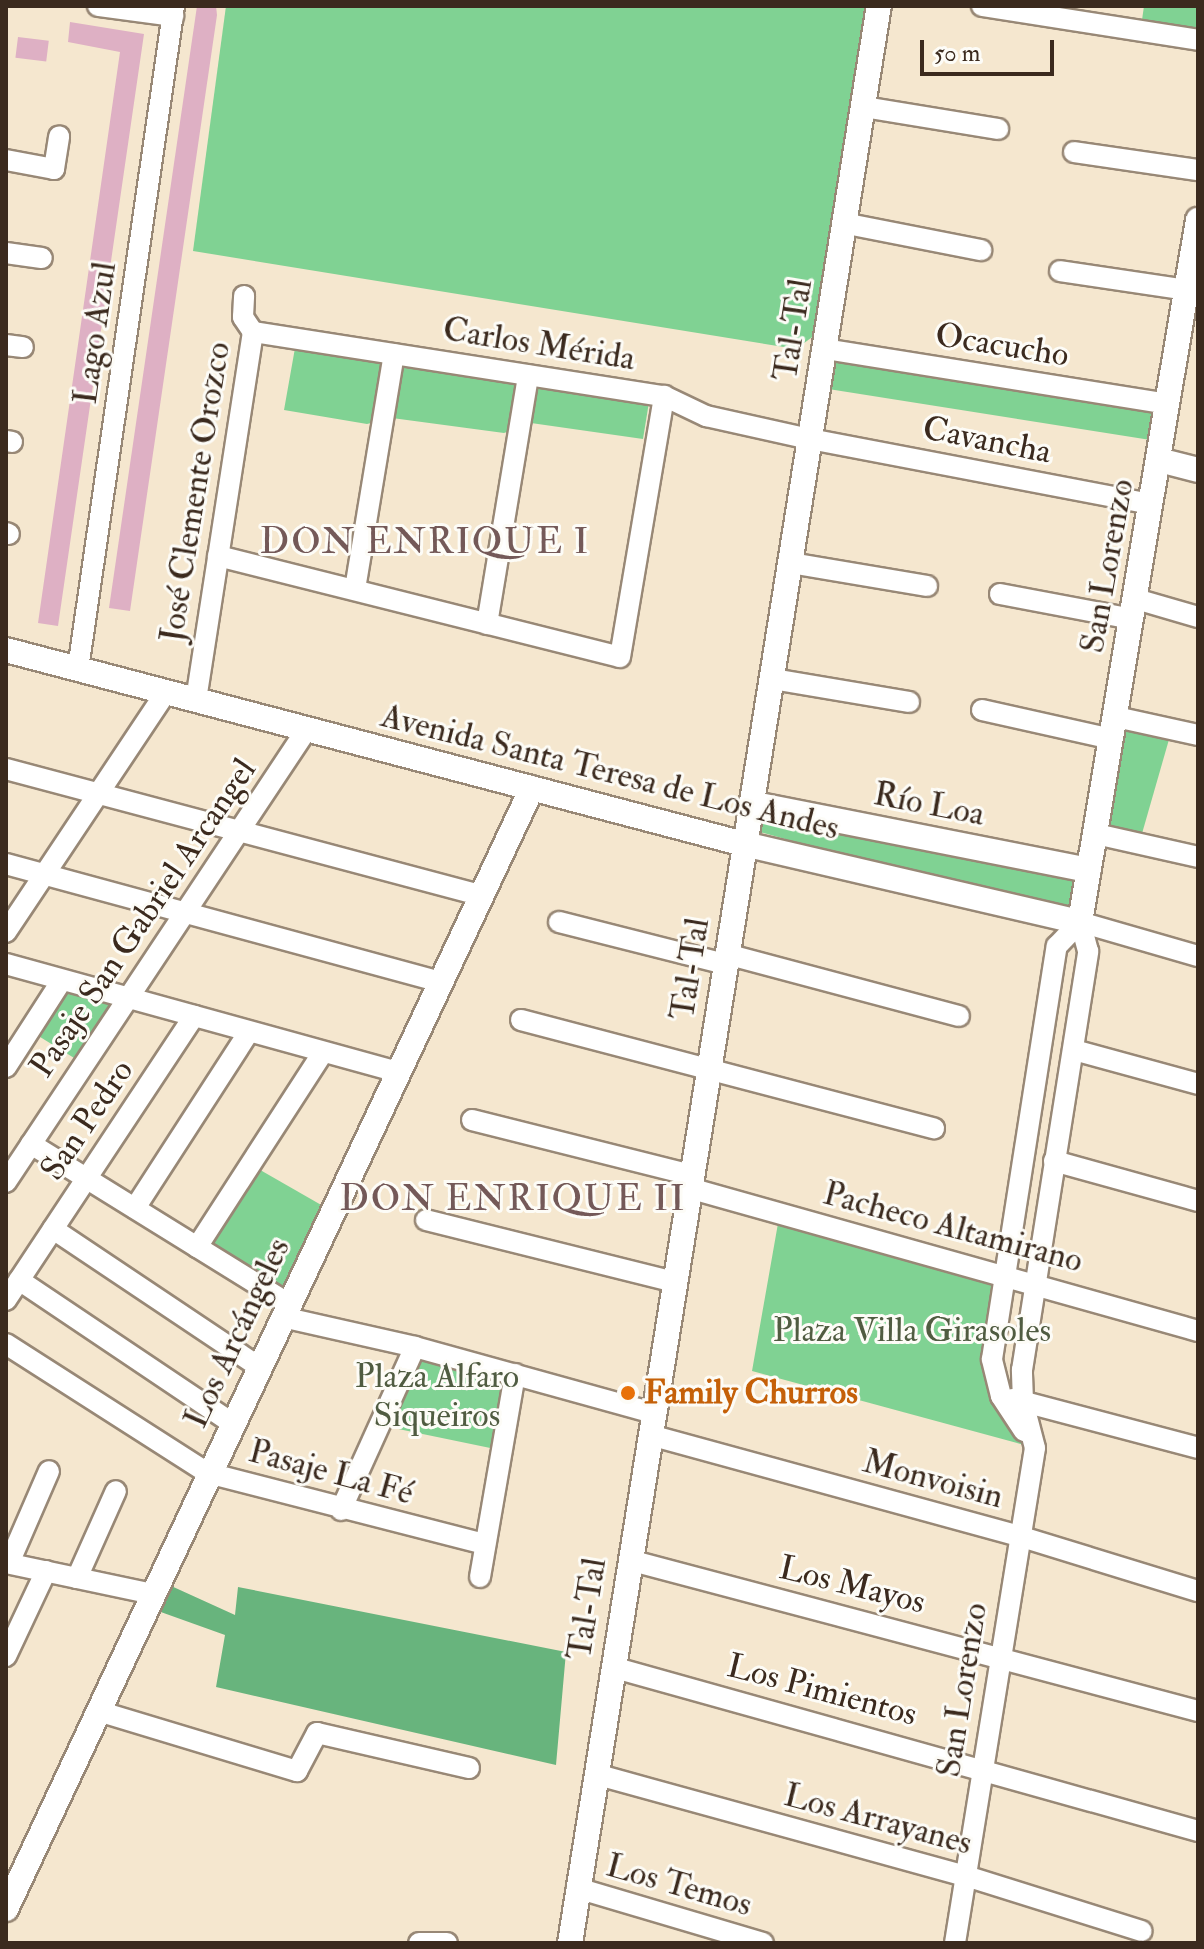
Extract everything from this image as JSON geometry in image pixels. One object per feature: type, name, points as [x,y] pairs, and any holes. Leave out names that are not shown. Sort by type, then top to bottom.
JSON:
[{"type":"street","points":[[98,6],[173,11]]},
{"type":"street","name":"Tal-Tal","points":[[570,1943],[744,844],[755,804],[879,6]]},
{"type":"street","points":[[982,6],[1198,40]]},
{"type":"street","name":"Lago Azul","points":[[78,669],[173,11]]},
{"type":"street","points":[[864,107],[998,129]]},
{"type":"street","points":[[6,160],[54,169],[59,136]]},
{"type":"street","points":[[1074,152],[1198,170]]},
{"type":"street","points":[[843,223],[981,250]]},
{"type":"street","name":"San Lorenzo","points":[[955,1943],[1035,1448],[1023,1402],[1034,1281],[1088,951],[1080,922],[1168,404],[1189,338],[1187,290],[1198,223]]},
{"type":"street","points":[[6,253],[42,258]]},
{"type":"street","points":[[1060,271],[1187,290]]},
{"type":"street","name":"José Clemente Orozco","points":[[196,700],[253,332],[243,317],[244,296]]},
{"type":"street","name":"Carlos Mérida","points":[[253,332],[664,396],[706,416],[810,439]]},
{"type":"street","name":"Ocacucho","points":[[825,349],[1168,404]]},
{"type":"street","points":[[355,589],[394,354]]},
{"type":"street","points":[[487,624],[528,375]]},
{"type":"street","points":[[218,556],[620,657],[664,396]]},
{"type":"street","name":"Cavancha","points":[[810,439],[1152,504]]},
{"type":"street","points":[[1159,460],[1198,470]]},
{"type":"street","points":[[791,563],[927,586]]},
{"type":"street","points":[[1000,594],[1198,617]]},
{"type":"street","name":"Avenida Santa Teresa de Los Andes","points":[[6,650],[744,844],[1080,922],[1198,956]]},
{"type":"street","points":[[773,679],[909,702]]},
{"type":"street","points":[[6,932],[166,692]]},
{"type":"street","points":[[982,710],[1114,728],[1198,735]]},
{"type":"street","name":"Pasaje San Gabriel Arcangel","points":[[6,1182],[307,729]]},
{"type":"street","points":[[6,769],[480,895]]},
{"type":"street","name":"Los Arcángeles","points":[[6,1909],[532,788]]},
{"type":"street","name":"Río Loa","points":[[755,804],[1089,870]]},
{"type":"street","points":[[1096,834],[1198,857]]},
{"type":"street","points":[[6,864],[439,982]]},
{"type":"street","points":[[559,922],[959,1016]]},
{"type":"street","name":"San Lorenzo","points":[[1035,1448],[1001,1396],[992,1359],[1057,946],[1080,922]]},
{"type":"street","points":[[6,964],[397,1072]]},
{"type":"street","points":[[6,1067],[62,980]]},
{"type":"street","name":"San Pedro","points":[[6,1300],[194,1016]]},
{"type":"street","points":[[521,1020],[934,1128]]},
{"type":"street","points":[[135,1208],[249,1032]]},
{"type":"street","points":[[1074,1050],[1198,1084]]},
{"type":"street","points":[[197,1247],[323,1052]]},
{"type":"street","name":"Pacheco Altamirano","points":[[472,1120],[1198,1331]]},
{"type":"street","name":"Monvoisin","points":[[31,1144],[197,1247],[286,1311],[515,1374],[651,1424],[1198,1591]]},
{"type":"street","points":[[1054,1161],[1198,1201]]},
{"type":"street","points":[[426,1220],[674,1282]]},
{"type":"street","points":[[53,1229],[259,1367]]},
{"type":"street","points":[[19,1280],[233,1424]]},
{"type":"street","name":"Pasaje La Fé","points":[[6,1344],[208,1473],[341,1510],[485,1544]]},
{"type":"street","points":[[341,1510],[415,1347]]},
{"type":"street","points":[[480,1577],[515,1374]]},
{"type":"street","points":[[1001,1396],[1198,1448]]},
{"type":"street","points":[[49,1471],[8,1563],[153,1594]]},
{"type":"street","points":[[77,1578],[116,1491]]},
{"type":"street","name":"Los Mayos","points":[[629,1560],[1002,1656],[1198,1711]]},
{"type":"street","points":[[6,1656],[46,1571]]},
{"type":"street","name":"Los Pimientos","points":[[612,1667],[984,1767],[1198,1831]]},
{"type":"street","points":[[98,1711],[297,1771],[317,1733],[469,1768]]},
{"type":"street","name":"Los Arrayanes","points":[[595,1774],[966,1876],[1142,1931]]},
{"type":"street","name":"Los Temos","points":[[577,1888],[763,1943]]},
{"type":"street","points":[[419,1941],[447,1943]]},
{"type":"green space","points":[[226,6],[867,6],[815,335],[796,349],[193,251]]},
{"type":"green space","points":[[1144,6],[1198,6],[1198,36],[1141,27]]},
{"type":"green space","points":[[295,348],[649,402],[643,439],[531,423],[504,433],[392,418],[367,424],[284,410]]},
{"type":"green space","points":[[825,349],[1168,403],[1162,442],[819,388]]},
{"type":"green space","points":[[1116,717],[1172,729],[1139,844],[1096,834]]},
{"type":"green space","points":[[764,813],[1089,870],[1080,922],[760,832]]},
{"type":"green space","points":[[62,988],[118,1002],[79,1061],[32,1032]]},
{"type":"green space","points":[[255,1167],[323,1206],[282,1292],[204,1245]]},
{"type":"green space","name":"Plaza Villa Girasoles","points":[[780,1212],[1006,1273],[992,1359],[1035,1448],[752,1371]]},
{"type":"green space","name":"Plaza Alfaro Siqueiros","points":[[415,1347],[515,1374],[500,1450],[379,1425]]},
{"type":"green space","points":[[169,1585],[235,1615],[238,1587],[566,1652],[556,1765],[216,1687],[225,1635],[158,1611]]},
{"type":"building","points":[[197,6],[216,6],[217,15],[130,611],[109,608]]},
{"type":"building","points":[[70,22],[144,34],[58,626],[38,623],[120,52],[68,42]]},
{"type":"building","points":[[18,37],[49,41],[46,62],[15,58]]},
{"type":"place","name":"Family Churros","points":[[628,1393]]},
{"type":"district","name":"DON ENRIQUE I","points":[[425,542]]},
{"type":"district","name":"DON ENRIQUE II","points":[[513,1199]]}]
